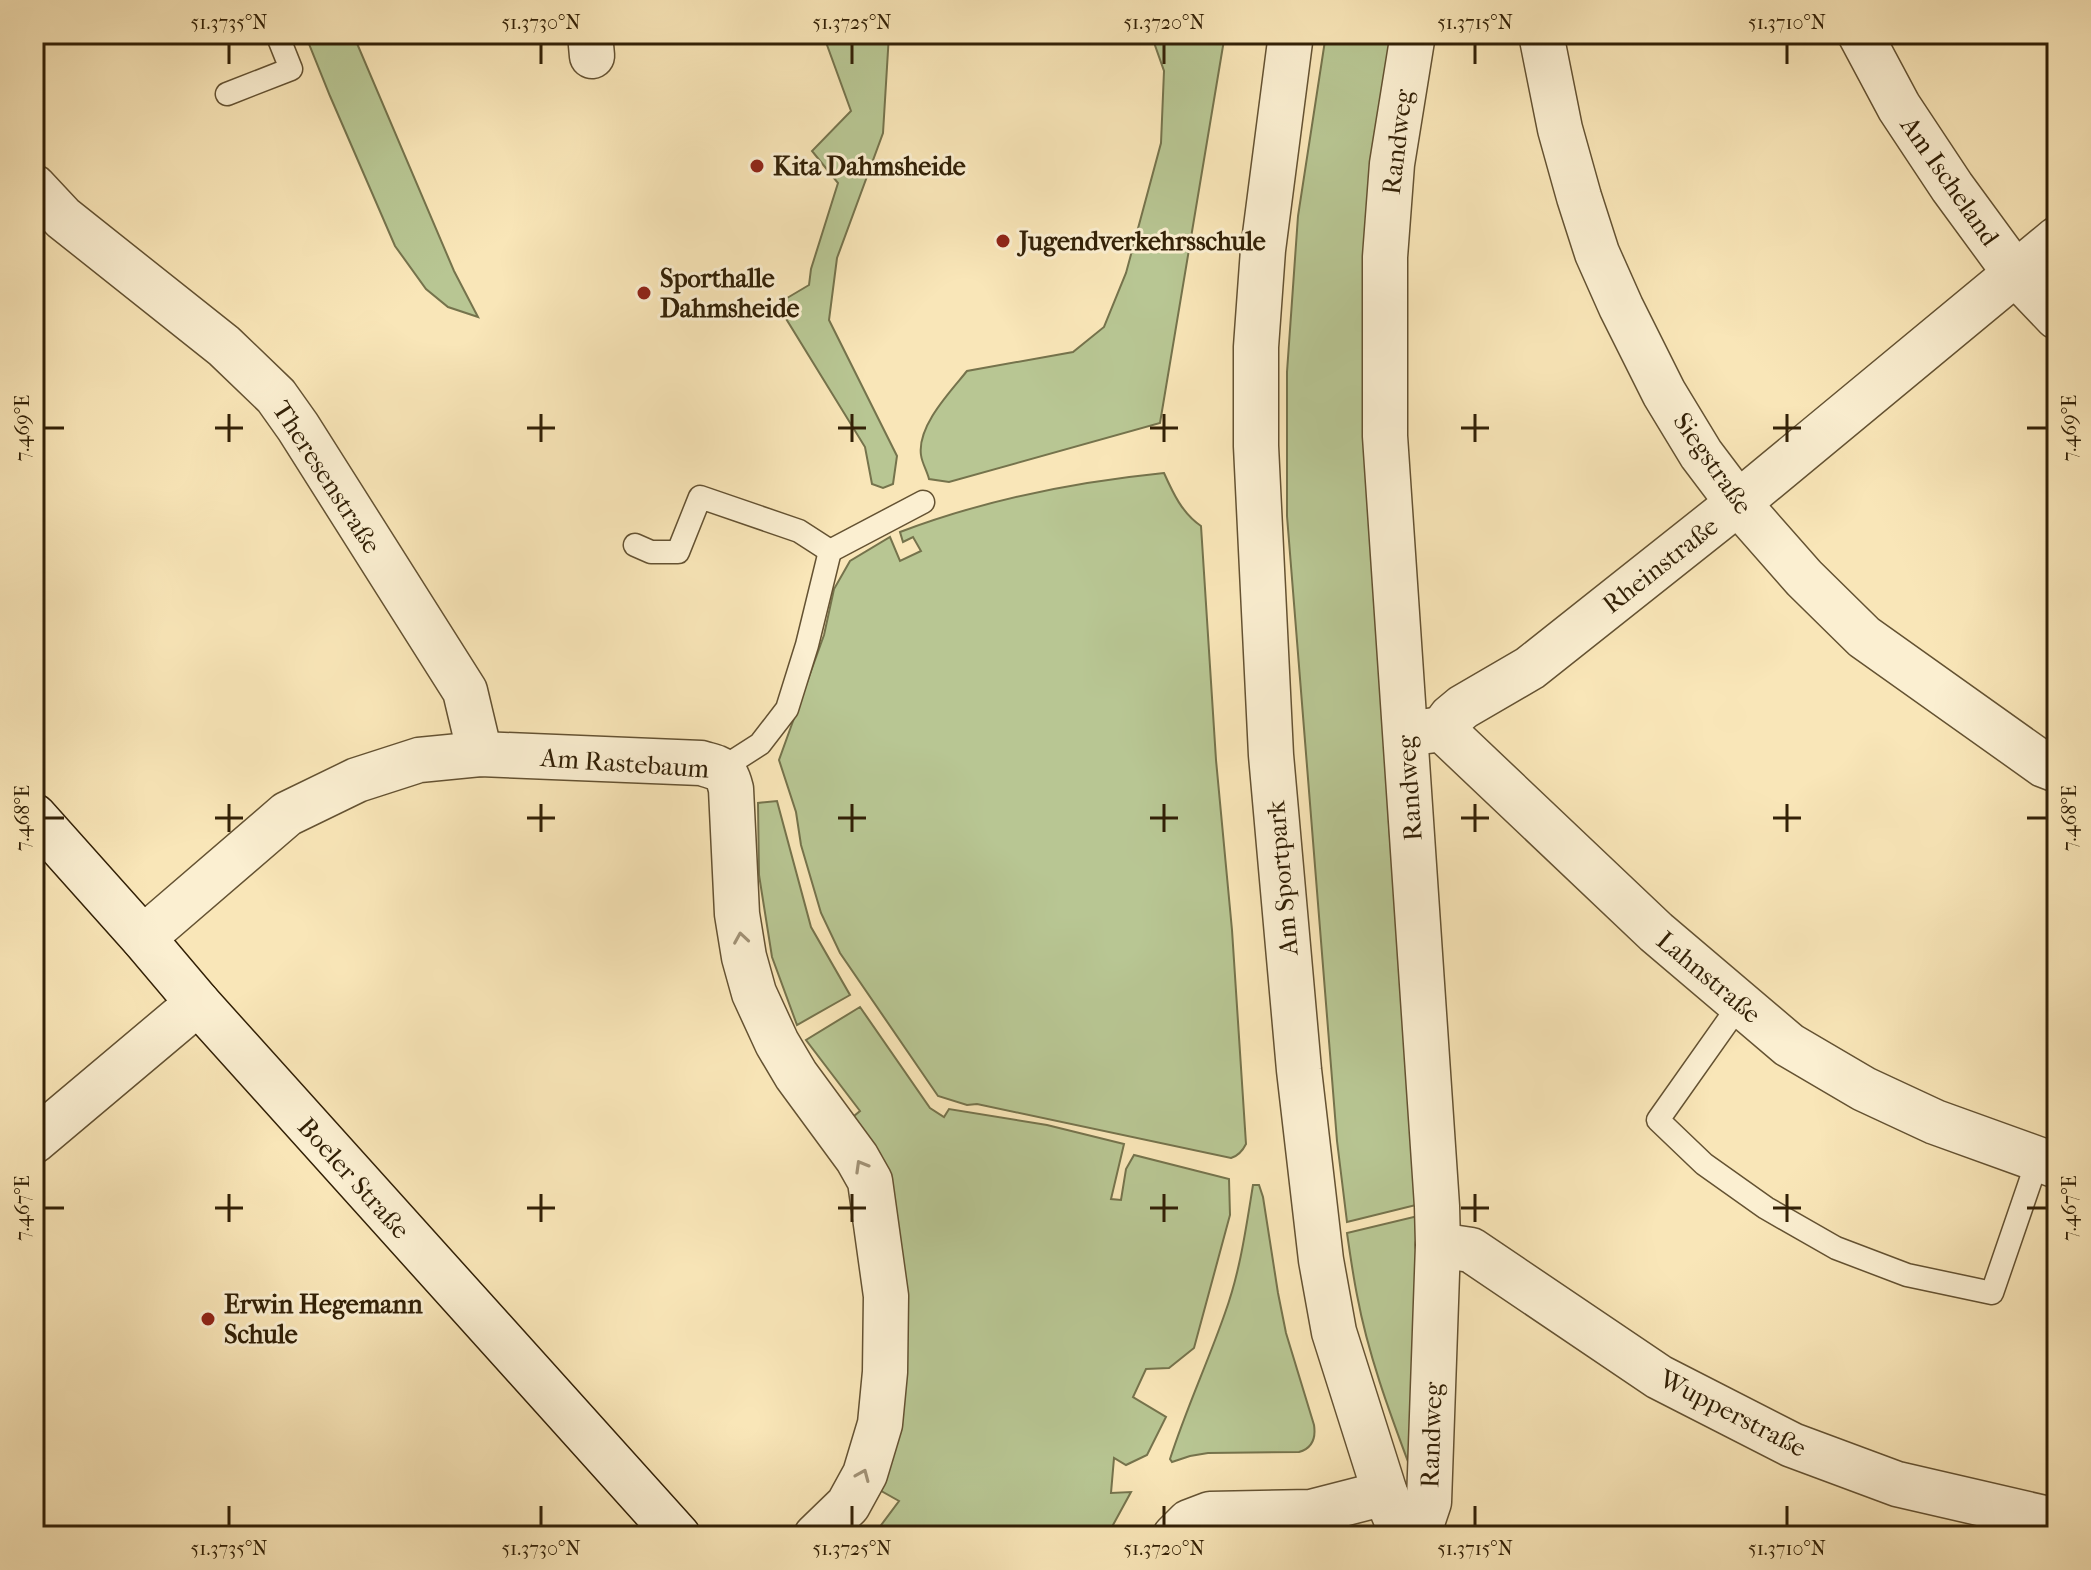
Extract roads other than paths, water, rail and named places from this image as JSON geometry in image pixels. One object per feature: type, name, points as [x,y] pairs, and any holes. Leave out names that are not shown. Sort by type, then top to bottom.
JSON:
[{"type":"street","name":"Am Sportpark","points":[[1291,34],[1263,250],[1256,347],[1256,446],[1271,755],[1299,1070],[1321,1260],[1334,1332],[1385,1493],[1405,1536]]},
{"type":"street","name":"Randweg","points":[[1405,1536],[1421,1526],[1429,1502],[1438,1245],[1424,732],[1385,436],[1385,257],[1392,164],[1413,34]]},
{"type":"street","name":"Siegstraße","points":[[1541,34],[1560,129],[1597,253],[1664,393],[1701,454],[1738,503],[1804,578],[1864,637],[2044,765],[2057,770]]},
{"type":"street","name":"Am Ischeland","points":[[1860,34],[1899,107],[1952,187],[2015,273],[2057,317]]},
{"type":"street","name":"Theresenstraße","points":[[34,187],[63,218],[224,346],[276,396],[465,691],[480,754]]},
{"type":"street","name":"Rheinstraße","points":[[1424,732],[1530,668],[1738,503],[2057,239]]},
{"type":"street","name":"Lahnstraße","points":[[1424,732],[1789,1045],[1864,1089],[1935,1122],[2047,1162]]},
{"type":"street","name":"Am Rastebaum","points":[[143,938],[287,814],[357,780],[419,760],[480,754],[701,763],[721,769],[728,776],[731,789],[737,914],[754,993],[796,1075],[857,1158],[870,1181],[885,1283],[885,1372],[880,1424],[865,1474],[848,1505],[816,1536]]},
{"type":"street","name":"Boeler Straße","points":[[34,816],[198,1003],[678,1536]]},
{"type":"street","points":[[34,1141],[198,1003]]},
{"type":"street","name":"Wupperstraße","points":[[1438,1245],[1471,1250],[1659,1377],[1792,1445],[1897,1484],[2057,1521]]},
{"type":"street","points":[[1175,1536],[1189,1522],[1210,1514],[1311,1512],[1385,1493]]},
{"type":"lane","points":[[227,94],[291,69],[277,34]]},
{"type":"lane","points":[[635,545],[651,552],[678,552],[700,497],[799,531],[830,551]]},
{"type":"lane","points":[[721,769],[760,744],[787,709],[807,645],[830,551],[923,502]]},
{"type":"lane","points":[[1740,1004],[1658,1120],[1704,1164],[1766,1208],[1836,1248],[1907,1275],[1992,1293],[2047,1162]]},
{"type":"place","name":"Kita Dahmsheide","points":[[757,166]]},
{"type":"place","name":"Jugendverkehrsschule","points":[[1003,241]]},
{"type":"place","name":"Sporthalle Dahmsheide","points":[[644,293]]},
{"type":"place","name":"Erwin Hegemann Schule","points":[[208,1319]]}]
